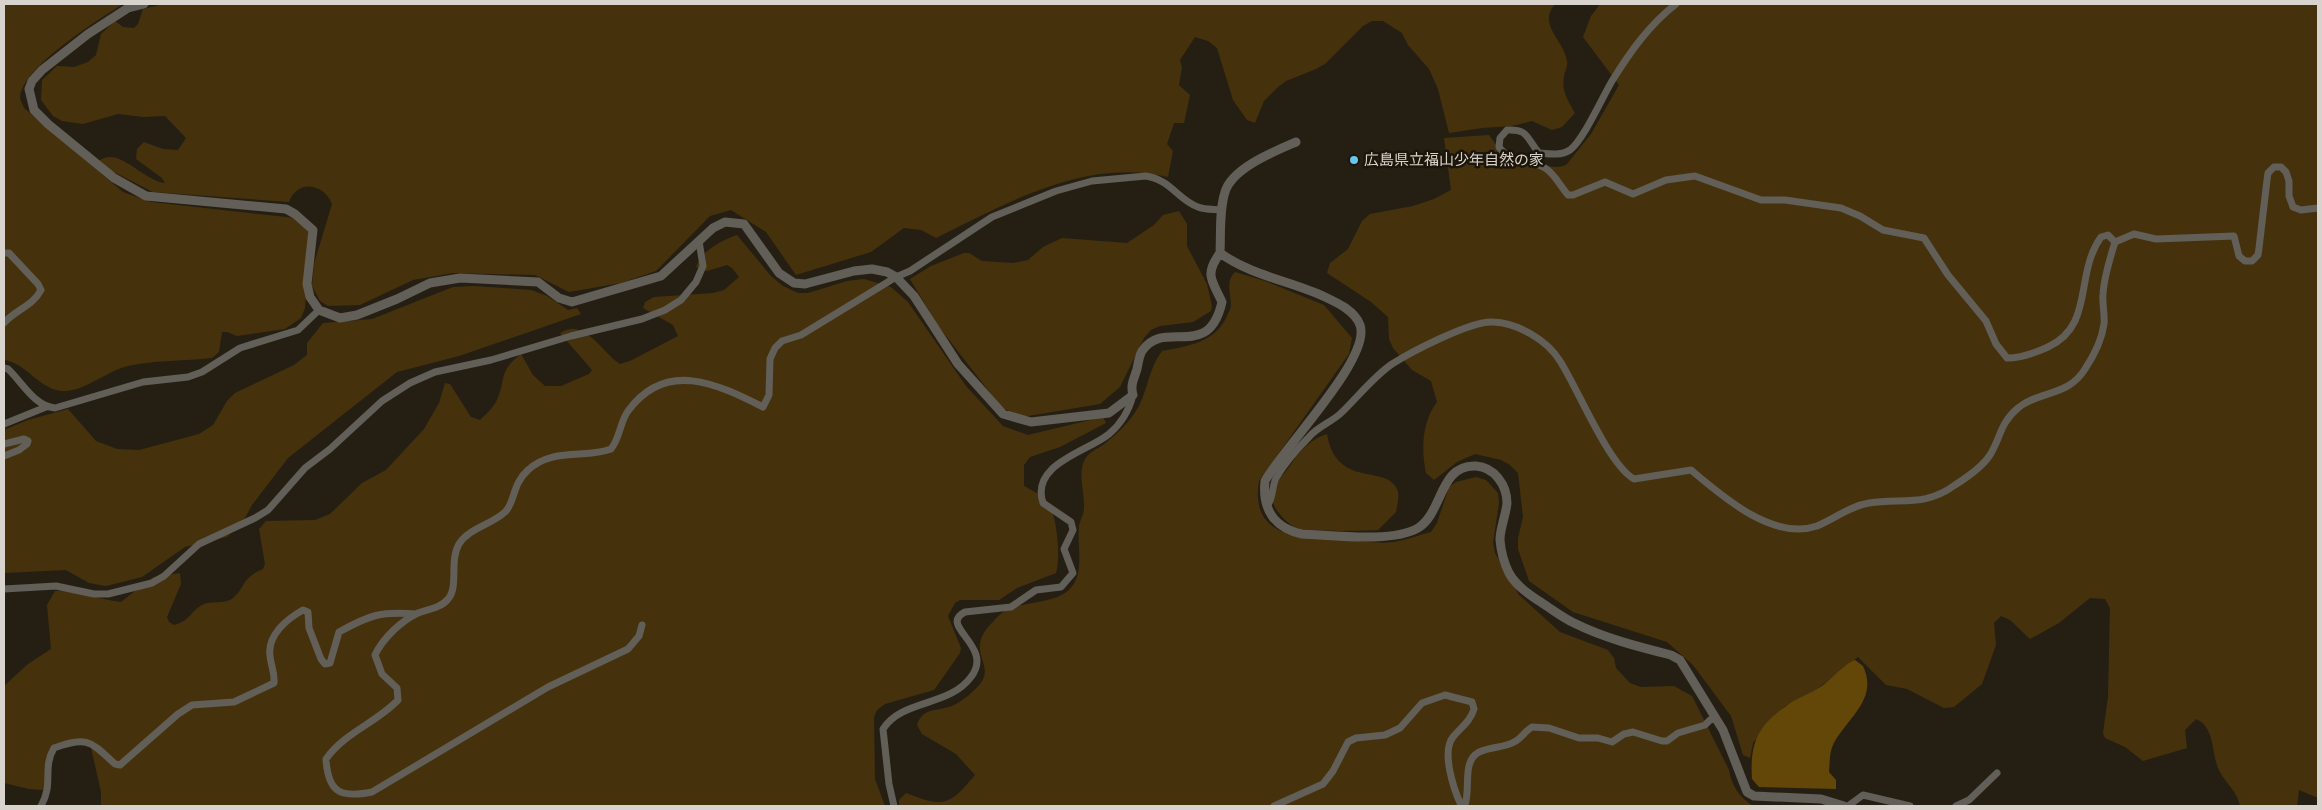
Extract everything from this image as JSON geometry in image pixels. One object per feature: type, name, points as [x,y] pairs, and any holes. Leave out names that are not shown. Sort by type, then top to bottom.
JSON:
[{"type":"street","points":[[144,4],[128,8],[88,34],[42,70],[32,80],[29,89],[34,110],[48,124],[114,178],[146,196],[286,209],[296,214],[313,230],[307,284],[310,297],[319,310],[340,318],[357,315],[430,283],[460,278],[538,282],[559,298],[572,302],[661,276],[713,228],[725,222],[744,224],[779,273],[794,283],[805,284],[854,271],[872,269],[896,276],[914,296],[958,364],[1003,414],[1030,422],[1109,413],[1133,395]]},
{"type":"street","points":[[1676,4],[1651,24],[1613,80],[1578,141],[1569,151],[1550,155],[1540,153],[1524,132],[1507,130],[1500,138],[1499,147],[1502,152],[1508,156],[1546,168],[1568,195],[1573,196],[1605,182],[1633,194],[1666,180],[1695,176],[1761,200],[1785,200],[1841,208],[1860,216],[1883,230],[1924,238],[1948,275],[1986,321],[1996,344],[2006,358],[2038,352],[2059,342],[2072,329],[2080,310],[2080,300],[2092,249],[2101,236],[2108,235],[2115,242]]},
{"type":"street","points":[[894,806],[889,784],[883,729],[897,714],[944,698],[958,690],[972,677],[978,660],[972,644],[956,625],[959,615],[965,612],[1011,607],[1036,590],[1061,587],[1068,581],[1073,573],[1064,549],[1073,530],[1071,522],[1043,503],[1041,488],[1044,479],[1057,465],[1109,434],[1129,412],[1133,395],[1130,387],[1142,352],[1151,342],[1164,336],[1194,338],[1214,324],[1222,302],[1210,277],[1212,265],[1220,253],[1225,190],[1238,174],[1274,151],[1296,142]]},
{"type":"street","points":[[2115,242],[2134,234],[2156,238],[2234,236],[2239,256],[2246,260],[2252,260],[2258,255],[2266,180],[2268,173],[2274,167],[2281,167],[2286,172],[2293,207],[2301,210],[2318,208]]},
{"type":"street","points":[[642,625],[639,636],[628,649],[548,687],[372,792],[352,796],[342,794],[329,779],[326,759],[342,741],[384,713],[398,700],[397,688],[382,674],[375,655],[380,644],[416,614],[440,605],[448,599],[452,591],[455,552],[460,542],[466,536],[507,510],[518,480],[530,468],[558,456],[611,449],[617,442],[629,410],[647,390],[667,381],[692,380],[730,390],[763,407],[769,395],[770,359],[778,345],[800,335],[896,276],[910,271],[992,217],[1080,182],[1146,176],[1167,183],[1196,207],[1222,210]]},
{"type":"street","points":[[4,589],[56,586],[94,594],[108,594],[152,584],[164,576],[199,544],[268,510],[305,468],[330,449],[382,401],[410,383],[435,372],[490,360],[571,336],[642,319],[665,310],[681,300],[696,282],[703,266],[699,241]]},
{"type":"street","points":[[1266,506],[1270,503],[1272,486],[1277,476],[1310,435],[1339,415],[1391,365],[1452,334],[1485,322],[1515,326],[1536,337],[1556,354],[1600,436],[1620,466],[1628,475],[1634,478],[1691,470],[1717,492],[1766,523],[1784,529],[1799,530],[1816,526],[1867,503],[1921,501],[1938,496],[1955,486],[1989,457],[2004,422],[2020,406],[2059,392],[2078,380],[2095,351],[2104,324],[2103,294],[2115,242]]},
{"type":"street","points":[[4,253],[9,253],[21,265],[40,290],[37,298],[12,314],[4,323]]},
{"type":"street","points":[[1220,253],[1240,266],[1323,296],[1343,306],[1355,316],[1361,326],[1359,347],[1346,371],[1269,473],[1265,482],[1264,494],[1266,506],[1273,519],[1290,531],[1302,534],[1397,536],[1415,530],[1428,518],[1454,471],[1470,466],[1484,468],[1492,472],[1503,486],[1507,502],[1500,539],[1503,560],[1516,584],[1574,623],[1613,638],[1672,655],[1680,660],[1689,672],[1727,739],[1747,792],[1754,796],[1821,799],[1844,806]]},
{"type":"street","points":[[4,424],[46,407],[55,408],[143,382],[188,376],[202,372],[240,348],[298,330],[319,310]]},
{"type":"street","points":[[4,368],[8,368],[36,400],[46,407]]},
{"type":"street","points":[[4,444],[24,439],[28,441],[19,450],[4,456]]},
{"type":"street","points":[[41,806],[47,795],[48,758],[54,748],[78,741],[89,741],[115,764],[120,765],[178,714],[192,705],[234,702],[274,683],[275,676],[270,650],[274,638],[280,628],[304,610],[308,612],[309,628],[321,659],[325,664],[330,663],[339,632],[346,628],[377,613],[416,614]]},
{"type":"street","points":[[1274,806],[1323,784],[1333,771],[1348,742],[1356,738],[1385,735],[1400,728],[1422,703],[1446,695],[1472,702],[1474,709],[1470,720],[1452,738],[1450,743],[1449,772],[1461,805],[1465,804],[1467,798],[1468,766],[1472,757],[1478,751],[1502,747],[1516,742],[1532,727],[1549,728],[1586,739],[1598,738],[1612,742],[1624,734],[1633,732],[1667,741],[1678,733],[1705,725],[1714,719]]},
{"type":"street","points":[[1956,806],[1969,800],[1997,774]]},
{"type":"street","points":[[1848,806],[1863,795],[1910,806]]},
{"type":"shaded area","points":[[4,4],[123,4],[80,32],[47,58],[24,85],[20,97],[24,108],[123,192],[151,202],[295,218],[304,224],[309,233],[309,244],[305,308],[301,318],[285,329],[237,336],[222,332],[219,352],[212,358],[128,366],[88,385],[64,391],[48,387],[20,366],[4,360]]},
{"type":"shaded area","points":[[164,4],[1555,4],[1550,12],[1550,26],[1565,53],[1567,67],[1563,86],[1575,113],[1562,127],[1552,130],[1532,121],[1512,126],[1449,133],[1438,89],[1429,69],[1408,45],[1402,33],[1383,21],[1372,21],[1363,26],[1325,64],[1286,81],[1278,87],[1264,101],[1255,123],[1247,120],[1233,100],[1217,48],[1208,41],[1195,37],[1180,60],[1182,67],[1179,85],[1190,95],[1184,123],[1174,123],[1167,144],[1173,151],[1168,177],[1137,172],[1107,173],[1077,178],[1019,198],[936,238],[921,230],[904,228],[871,252],[796,275],[766,232],[731,210],[710,216],[656,271],[621,283],[569,292],[535,275],[453,273],[413,280],[360,305],[328,306],[320,301],[312,286],[314,264],[332,204],[323,192],[310,186],[304,187],[293,195],[289,202],[153,192],[112,171],[99,161],[106,157],[114,157],[157,181],[165,183],[162,178],[136,159],[137,149],[144,142],[163,149],[178,150],[186,138],[165,116],[144,117],[118,114],[83,124],[62,121],[53,116],[41,100],[42,80],[57,66],[74,67],[88,62],[96,55],[101,34],[115,21],[123,27],[134,28],[138,24],[143,9]]},
{"type":"shaded area","points":[[1600,4],[2318,4],[2318,798],[2299,790],[2297,806],[2240,806],[2237,796],[2217,766],[2207,729],[2196,719],[2185,730],[2187,748],[2143,761],[2125,747],[2105,738],[2103,733],[2108,697],[2110,608],[2105,599],[2090,598],[2059,623],[2030,639],[2010,620],[2001,616],[1994,623],[1996,645],[1982,684],[1954,707],[1944,708],[1907,689],[1886,685],[1858,657],[1816,690],[1784,707],[1753,743],[1750,758],[1743,755],[1731,716],[1693,665],[1667,642],[1573,612],[1529,581],[1518,549],[1518,538],[1523,517],[1518,473],[1510,465],[1501,460],[1475,454],[1457,462],[1434,480],[1426,473],[1424,436],[1428,418],[1437,402],[1431,381],[1412,370],[1393,348],[1389,339],[1388,317],[1371,302],[1327,273],[1330,263],[1348,249],[1362,221],[1370,214],[1413,206],[1434,199],[1451,190],[1444,138],[1489,135],[1500,150],[1517,163],[1556,167],[1567,164],[1591,134],[1619,85],[1583,37],[1591,16]]},
{"type":"shaded area","points":[[1179,211],[1187,224],[1187,246],[1207,284],[1212,306],[1211,311],[1193,322],[1160,326],[1151,330],[1144,338],[1120,387],[1100,404],[1022,417],[1002,408],[939,327],[910,279],[931,266],[964,253],[969,253],[982,261],[1013,263],[1028,260],[1043,247],[1062,238],[1127,243],[1154,225],[1163,215]]},
{"type":"shaded area","points":[[737,235],[771,276],[783,286],[798,293],[808,293],[847,281],[864,279],[891,287],[908,302],[966,386],[1003,426],[1028,435],[1103,417],[1106,423],[1060,447],[1030,457],[1024,465],[1024,486],[1047,501],[1056,526],[1058,557],[1056,573],[1017,588],[999,600],[960,600],[955,603],[948,616],[961,648],[960,653],[934,690],[885,704],[877,710],[874,717],[875,779],[885,806],[101,806],[101,792],[90,743],[54,745],[44,790],[29,789],[4,783],[4,686],[28,664],[51,649],[47,605],[55,591],[71,592],[121,602],[153,577],[180,573],[181,584],[167,617],[169,622],[174,625],[187,619],[202,605],[230,600],[237,594],[247,579],[263,569],[265,564],[259,529],[266,521],[315,520],[330,514],[362,483],[386,470],[424,429],[439,403],[445,383],[450,384],[471,417],[480,420],[496,402],[505,371],[513,360],[521,354],[533,375],[545,386],[561,386],[589,374],[592,370],[560,333],[569,329],[585,333],[620,364],[630,361],[678,336],[673,325],[643,308],[645,302],[654,297],[713,293],[724,290],[739,277],[727,265],[707,271],[696,267],[707,251]]},
{"type":"shaded area","points":[[1235,272],[1265,281],[1324,305],[1352,338],[1349,354],[1259,481],[1258,501],[1263,515],[1272,526],[1284,532],[1315,538],[1376,543],[1399,541],[1431,532],[1437,523],[1449,487],[1456,482],[1476,477],[1486,480],[1498,493],[1499,503],[1493,543],[1495,553],[1519,595],[1560,632],[1608,650],[1614,658],[1616,668],[1630,683],[1641,687],[1674,686],[1692,696],[1729,770],[1734,786],[1740,795],[1753,806],[899,806],[899,800],[906,793],[929,801],[945,801],[959,793],[975,775],[956,754],[922,734],[917,725],[920,719],[927,712],[958,703],[980,684],[985,670],[980,643],[983,634],[1004,611],[1060,596],[1073,585],[1079,564],[1079,526],[1084,508],[1081,477],[1085,459],[1118,432],[1135,412],[1142,399],[1154,364],[1162,351],[1200,342],[1208,338],[1222,325],[1231,308],[1229,284]]},
{"type":"shaded area","points":[[475,286],[531,290],[547,296],[568,310],[577,308],[581,314],[459,356],[397,372],[288,458],[252,505],[245,518],[227,537],[185,547],[142,577],[106,586],[89,583],[66,570],[4,573],[4,430],[28,420],[68,409],[96,441],[117,449],[139,450],[199,434],[213,425],[227,401],[235,393],[294,365],[307,355],[307,343],[323,323],[372,319],[453,287]]},
{"type":"shaded area","points":[[1327,434],[1332,451],[1340,462],[1350,469],[1383,478],[1391,482],[1397,489],[1396,512],[1378,530],[1336,531],[1297,528],[1289,524],[1275,507],[1272,495],[1278,481],[1306,446]]},
{"type":"shaded area","points":[[1855,660],[1863,666],[1867,677],[1867,688],[1860,706],[1835,741],[1832,749],[1829,772],[1836,780],[1836,789],[1759,787],[1752,779],[1752,757],[1757,738],[1767,722],[1794,701],[1822,686]]},
{"type":"place","name":"広島県立福山少年自然の家","points":[[1354,160]]}]
